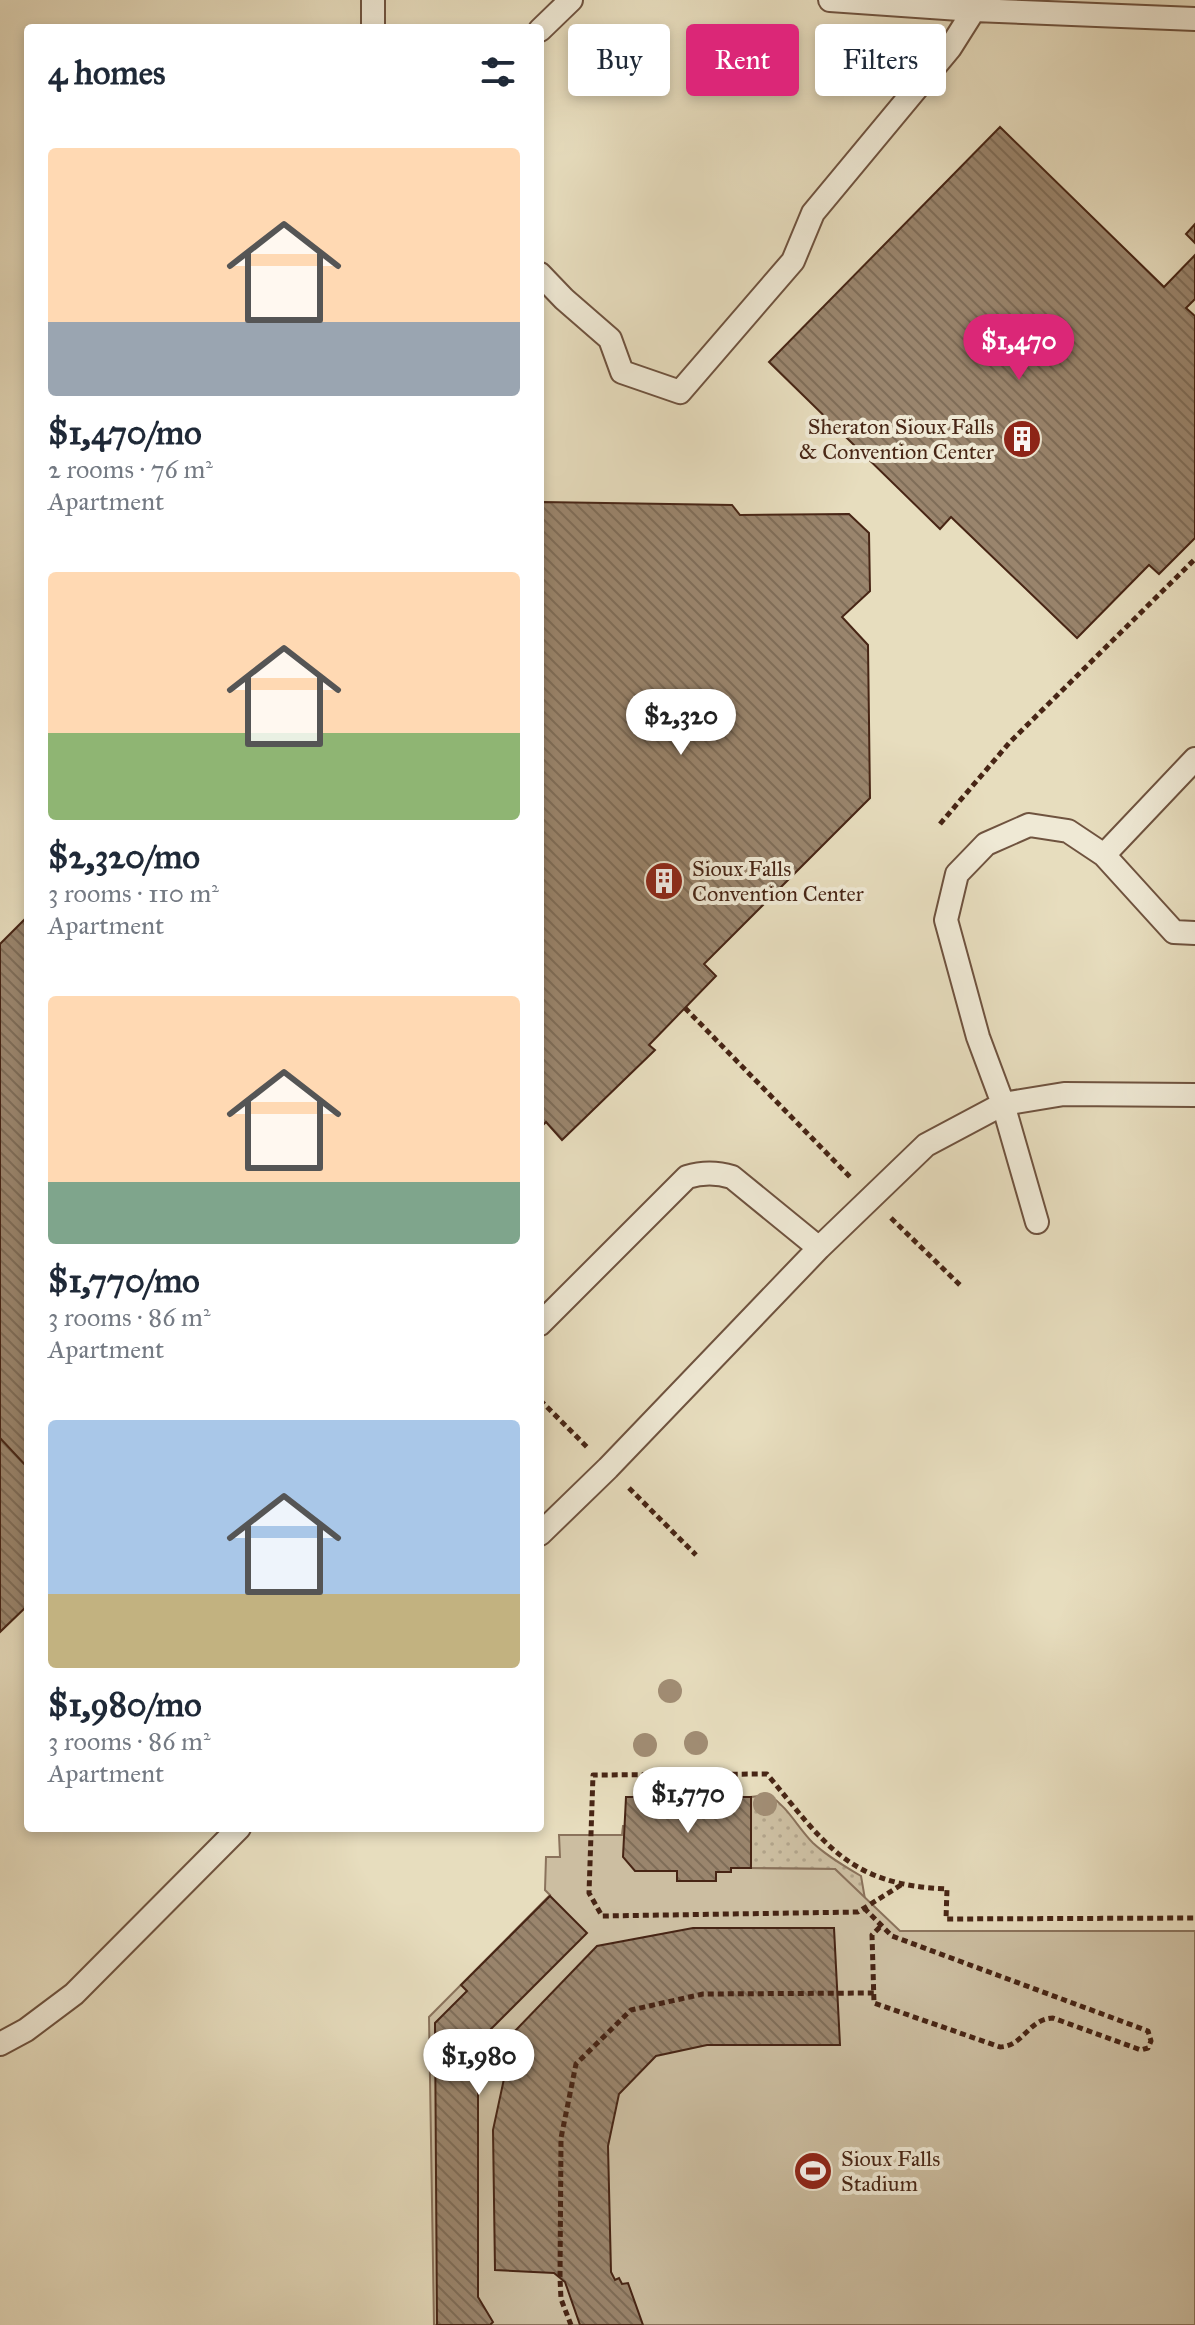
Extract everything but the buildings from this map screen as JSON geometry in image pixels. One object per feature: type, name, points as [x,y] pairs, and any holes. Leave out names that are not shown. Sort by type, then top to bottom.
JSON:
[{"type":"lane","points":[[373,0],[373,24]]},
{"type":"lane","points":[[544,26],[571,0]]},
{"type":"lane","points":[[830,0],[974,10],[1195,19]]},
{"type":"lane","points":[[544,278],[610,339],[622,372],[680,392],[793,261],[813,213],[950,48],[974,10]]},
{"type":"lane","points":[[1104,855],[1195,759]]},
{"type":"lane","points":[[1037,1222],[1003,1104],[978,1037],[946,920],[957,874],[986,844],[1029,825],[1068,831],[1104,855],[1174,932],[1195,933]]},
{"type":"lane","points":[[544,1530],[608,1468],[819,1248],[926,1145],[1003,1104],[1064,1094],[1195,1095]]},
{"type":"lane","points":[[544,1320],[687,1177],[701,1172],[718,1172],[732,1177],[819,1248]]},
{"type":"lane","points":[[0,2044],[26,2030],[74,1994],[235,1832]]},
{"type":"path","points":[[940,824],[1010,742],[1195,559]]},
{"type":"path","points":[[685,1008],[870,1198],[962,1287]]},
{"type":"path","points":[[901,1885],[858,1912],[602,1916],[589,1893],[593,1775],[767,1774],[815,1834],[835,1854],[861,1871],[901,1885],[947,1889],[946,1919],[1195,1918]]},
{"type":"path","points":[[864,1908],[882,1925],[892,1936],[1148,2031],[1151,2041],[1148,2048],[1141,2050],[1053,2018],[1044,2018],[1032,2024],[1017,2042],[1000,2047],[874,2003],[872,1935],[882,1925]]},
{"type":"path","points":[[571,2325],[561,2299],[561,2138],[576,2064],[631,2010],[703,1994],[874,1993]]},
{"type":"shaded area","points":[[769,1795],[782,1805],[813,1843],[861,1876],[865,1899],[835,1869],[751,1868],[751,1797]]},
{"type":"shaded area","name":"Sioux Falls Stadium","points":[[626,1797],[751,1797],[751,1868],[835,1869],[900,1931],[1195,1931],[1195,2325],[434,2325],[429,2017],[550,1895],[545,1890],[546,1857],[560,1857],[559,1835],[622,1835],[623,1826],[626,1826]]},
{"type":"place","name":"Sheraton Sioux Falls & Convention Center","points":[[1022,439]]},
{"type":"place","name":"Sioux Falls Convention Center","points":[[664,881]]},
{"type":"place","name":"Sioux Falls Stadium","points":[[813,2171]]}]
